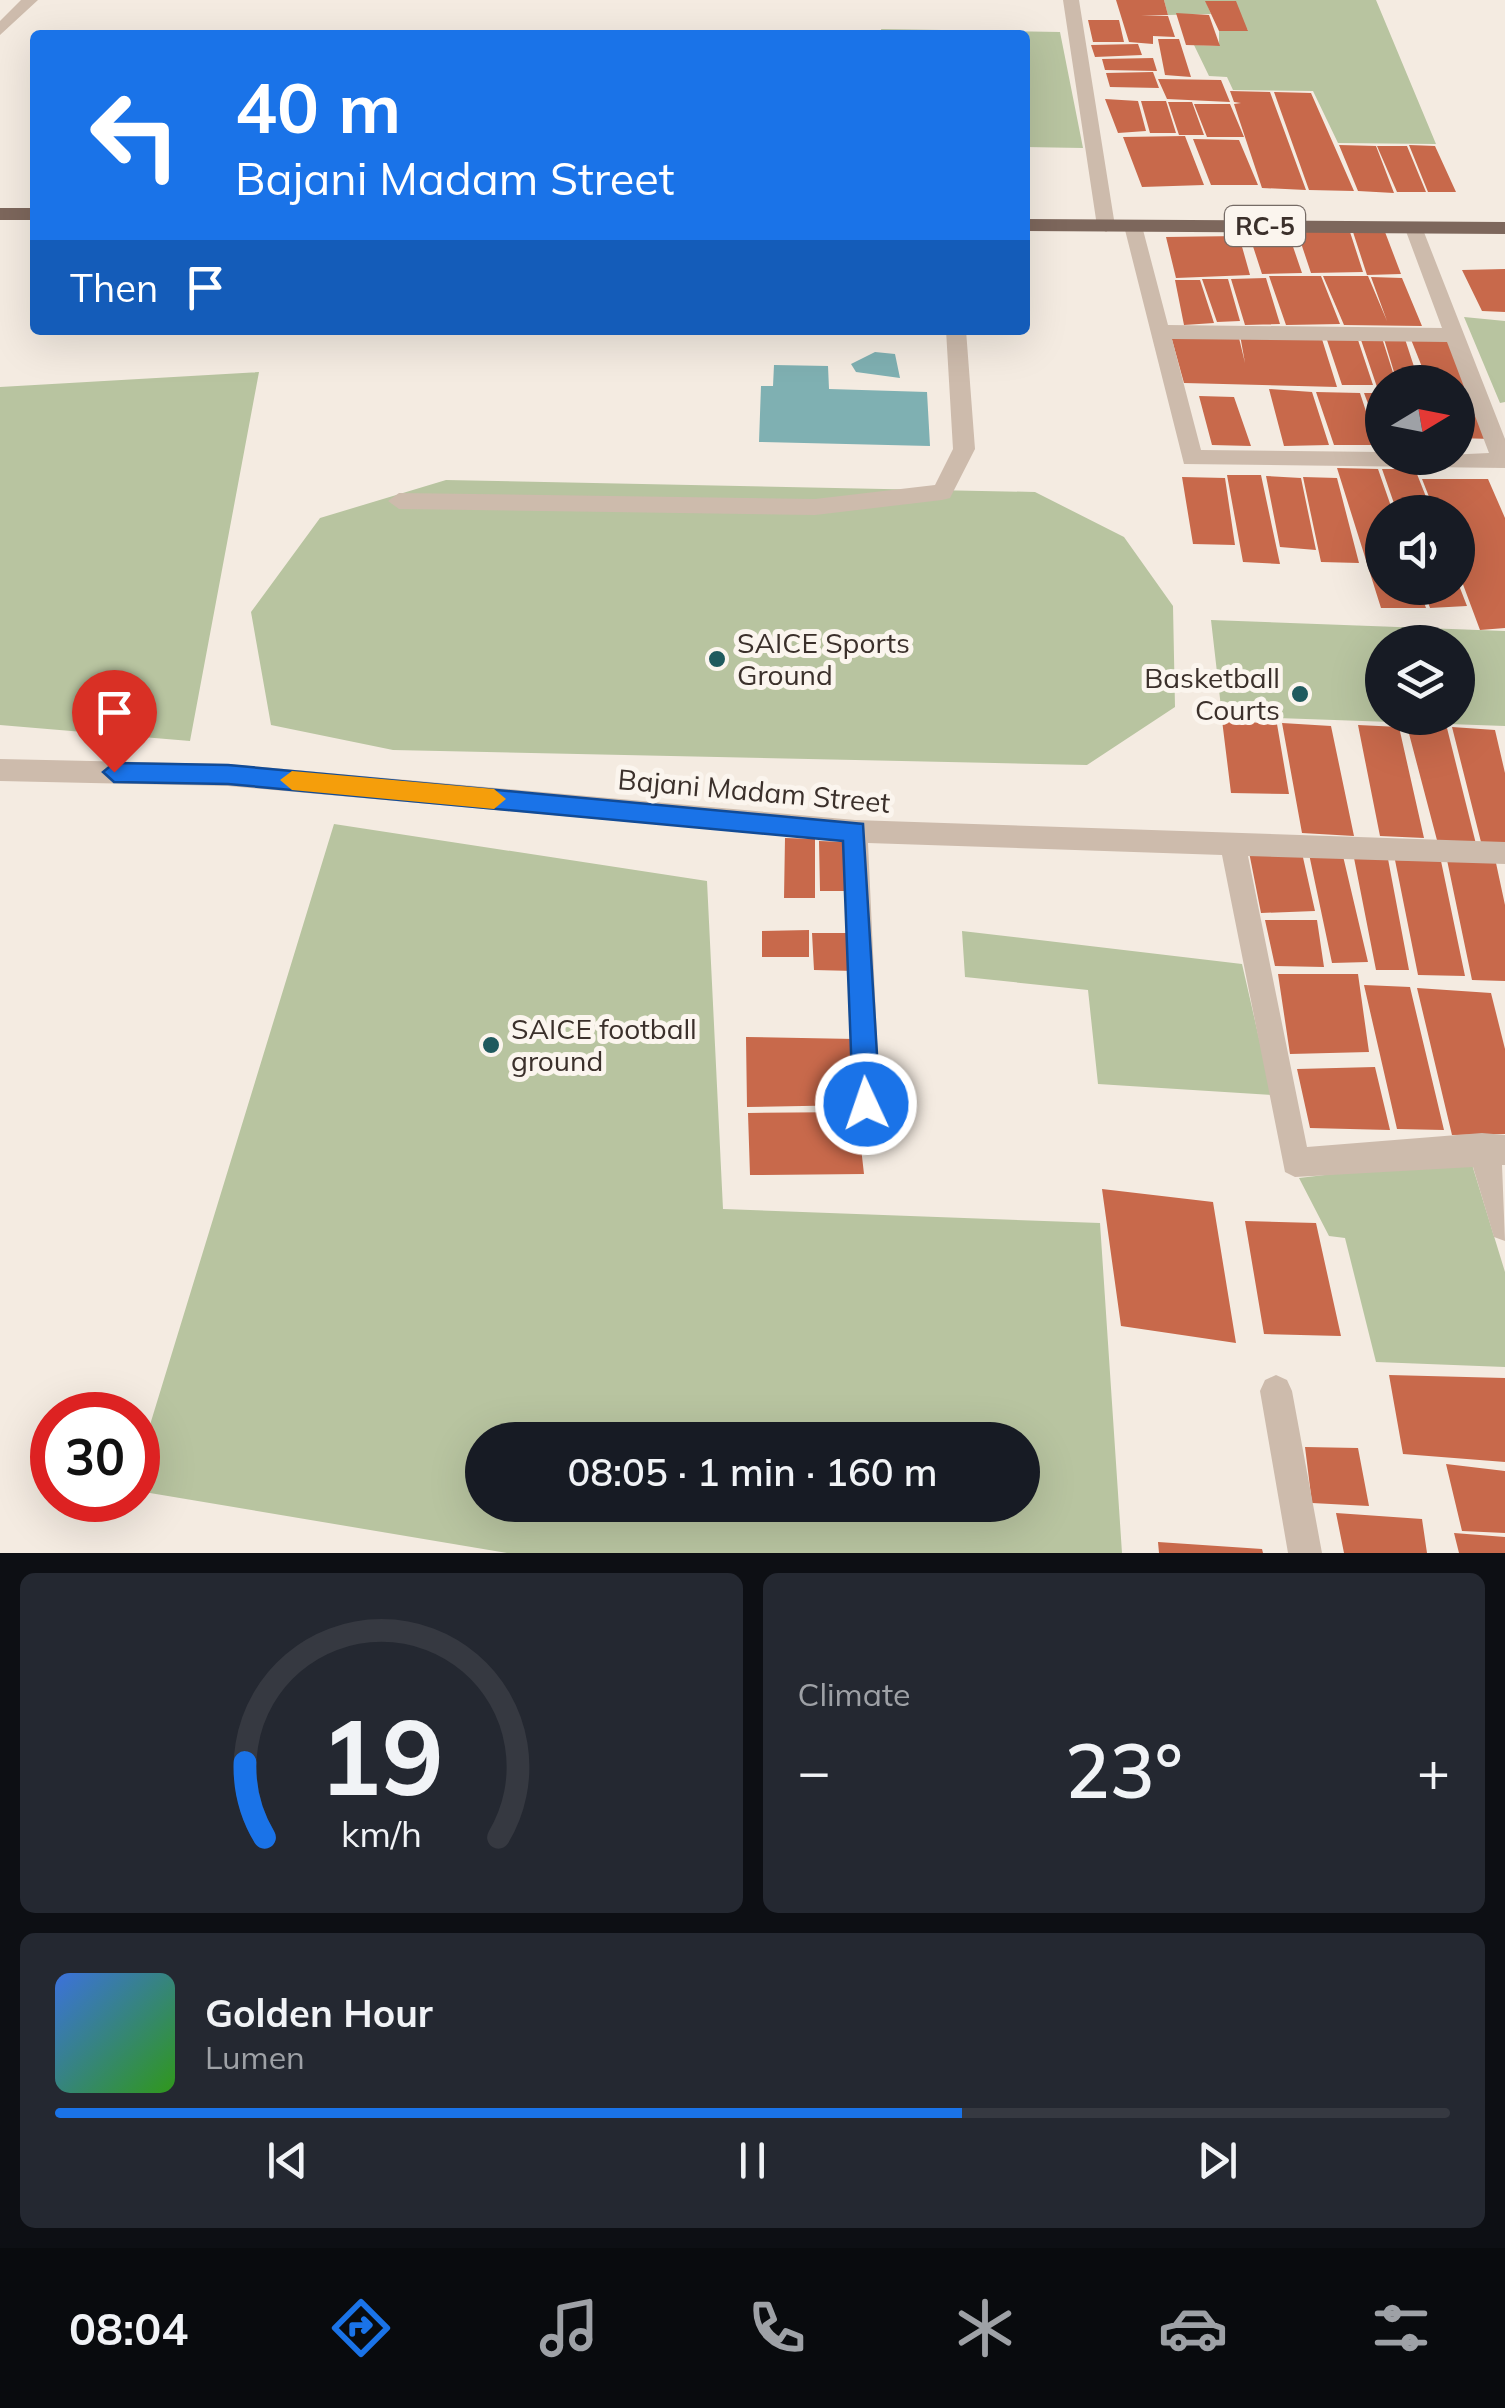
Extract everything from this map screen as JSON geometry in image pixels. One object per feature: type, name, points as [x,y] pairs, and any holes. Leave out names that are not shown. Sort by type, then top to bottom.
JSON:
[{"type":"main road","points":[[0,214],[30,214]]},
{"type":"main road","name":"RC-5","points":[[1030,225],[1505,228]]},
{"type":"street","points":[[0,30],[30,0]]},
{"type":"street","points":[[1071,0],[1106,226]]},
{"type":"street","points":[[1133,226],[1192,458],[1502,461],[1413,226]]},
{"type":"street","points":[[1158,332],[1457,335]]},
{"type":"street","points":[[399,501],[815,506],[942,492],[964,449],[956,335]]},
{"type":"street","name":"Bajani Madam Street","points":[[0,770],[228,775],[854,832],[1505,853]]},
{"type":"street","points":[[854,832],[866,1104]]},
{"type":"street","points":[[1233,842],[1295,1162],[1494,1149],[1505,1226]]},
{"type":"street","points":[[1276,1390],[1305,1553]]},
{"type":"green space","points":[[1164,0],[1376,0],[1436,144],[1338,143],[1313,91],[1233,90],[1227,77],[1209,76],[1194,45],[1219,46],[1219,31],[1248,30],[1206,2],[1211,14],[1168,15]]},
{"type":"green space","points":[[1030,31],[1060,32],[1083,148],[1030,147]]},
{"type":"green space","points":[[1464,317],[1505,321],[1505,402],[1500,403]]},
{"type":"green space","points":[[259,372],[190,741],[0,725],[0,387]]},
{"type":"green space","name":"SAICE Sports Ground","points":[[446,480],[1035,492],[1124,537],[1173,606],[1175,707],[1087,765],[393,750],[271,725],[251,612],[320,518]]},
{"type":"green space","name":"Basketball Courts","points":[[1211,620],[1365,626],[1365,721],[1222,716]]},
{"type":"green space","name":"Basketball Courts","points":[[1475,630],[1505,631],[1505,726],[1475,725]]},
{"type":"green space","name":"SAICE football ground","points":[[334,824],[707,881],[723,1209],[1100,1223],[1122,1553],[507,1553],[160,1495],[160,1392]]},
{"type":"green space","points":[[962,931],[1242,964],[1272,1095],[1098,1084],[1088,990],[965,977]]},
{"type":"green space","points":[[1470,1158],[1505,1272],[1505,1367],[1376,1362],[1345,1238],[1329,1236],[1299,1178]]},
{"type":"water","points":[[875,352],[895,354],[900,378],[856,372],[851,364]]},
{"type":"water","points":[[774,365],[828,366],[829,389],[927,392],[930,446],[759,442],[761,386],[773,386]]},
{"type":"building","points":[[1116,0],[1164,0],[1168,15],[1141,16],[1168,16],[1175,37],[1153,36],[1153,44],[1129,42]]},
{"type":"building","points":[[1205,1],[1236,1],[1248,31],[1219,31]]},
{"type":"building","points":[[1176,13],[1209,15],[1220,46],[1186,45]]},
{"type":"building","points":[[1088,20],[1119,20],[1124,42],[1093,42]]},
{"type":"building","points":[[1158,39],[1179,39],[1191,77],[1165,75]]},
{"type":"building","points":[[1138,44],[1142,55],[1095,57],[1091,45]]},
{"type":"building","points":[[1153,58],[1157,71],[1105,70],[1102,59]]},
{"type":"building","points":[[1153,72],[1159,88],[1110,87],[1106,73]]},
{"type":"building","points":[[1158,79],[1221,80],[1230,102],[1167,99]]},
{"type":"building","points":[[1230,91],[1270,92],[1306,190],[1262,188],[1234,104],[1241,103],[1234,102]]},
{"type":"building","points":[[1274,92],[1311,93],[1354,191],[1309,190]]},
{"type":"building","points":[[1105,99],[1138,101],[1146,131],[1118,133]]},
{"type":"building","points":[[1141,101],[1166,101],[1176,133],[1150,133]]},
{"type":"building","points":[[1168,102],[1192,102],[1204,135],[1179,135]]},
{"type":"building","points":[[1194,104],[1230,104],[1244,137],[1207,137]]},
{"type":"building","points":[[1185,136],[1204,185],[1142,187],[1123,137]]},
{"type":"building","points":[[1193,139],[1239,140],[1258,185],[1211,185]]},
{"type":"building","points":[[1339,145],[1376,146],[1394,193],[1358,191]]},
{"type":"building","points":[[1409,145],[1435,146],[1456,192],[1428,192]]},
{"type":"building","points":[[1377,146],[1407,146],[1426,192],[1397,192]]},
{"type":"building","points":[[1248,231],[1288,232],[1302,273],[1262,274]]},
{"type":"building","points":[[1297,231],[1350,232],[1363,272],[1311,273]]},
{"type":"building","points":[[1353,232],[1385,232],[1401,274],[1367,275]]},
{"type":"building","points":[[1239,236],[1250,275],[1176,278],[1166,237]]},
{"type":"building","points":[[1505,269],[1505,312],[1482,311],[1462,270]]},
{"type":"building","points":[[1269,276],[1321,276],[1340,324],[1286,325]]},
{"type":"building","points":[[1323,276],[1368,276],[1387,321],[1371,277],[1402,278],[1422,326],[1344,325]]},
{"type":"building","points":[[1266,278],[1280,324],[1245,325],[1231,279]]},
{"type":"building","points":[[1202,279],[1228,279],[1240,321],[1217,322]]},
{"type":"building","points":[[1175,280],[1200,280],[1214,323],[1184,325]]},
{"type":"building","points":[[1240,335],[1321,336],[1337,387],[1184,383],[1171,336],[1239,338],[1245,363]]},
{"type":"building","points":[[1326,337],[1357,337],[1366,365],[1365,385],[1342,385]]},
{"type":"building","points":[[1360,337],[1382,338],[1391,365],[1370,365]]},
{"type":"building","points":[[1410,337],[1450,338],[1460,365],[1421,365]]},
{"type":"building","points":[[1384,339],[1405,339],[1413,365],[1392,365]]},
{"type":"building","points":[[1269,389],[1312,392],[1329,445],[1284,446]]},
{"type":"building","points":[[1316,392],[1360,393],[1365,408],[1365,445],[1334,445]]},
{"type":"building","points":[[1199,396],[1234,397],[1251,446],[1212,445]]},
{"type":"building","points":[[1475,397],[1477,397],[1491,439],[1475,439]]},
{"type":"building","points":[[1337,468],[1365,469],[1365,475],[1380,475],[1387,495],[1365,495],[1365,557]]},
{"type":"building","points":[[1227,475],[1261,475],[1280,564],[1243,562]]},
{"type":"building","points":[[1384,475],[1417,475],[1425,495],[1391,495]]},
{"type":"building","points":[[1266,476],[1301,478],[1316,550],[1280,547]]},
{"type":"building","points":[[1182,477],[1225,478],[1235,545],[1193,544]]},
{"type":"building","points":[[1303,477],[1337,478],[1359,563],[1321,562]]},
{"type":"building","points":[[1422,479],[1488,479],[1505,518],[1505,628],[1480,630],[1471,605],[1475,605],[1475,495],[1428,495]]},
{"type":"building","points":[[1380,605],[1426,608],[1381,608]]},
{"type":"building","points":[[1429,605],[1467,606],[1430,608]]},
{"type":"building","points":[[1222,720],[1277,724],[1289,794],[1231,793]]},
{"type":"building","points":[[1282,723],[1331,726],[1354,836],[1302,833]]},
{"type":"building","points":[[1358,725],[1365,725],[1365,735],[1401,735],[1424,838],[1380,836]]},
{"type":"building","points":[[1475,729],[1495,730],[1505,773],[1505,843],[1481,842],[1454,735],[1475,735]]},
{"type":"building","points":[[1409,735],[1449,735],[1476,844],[1438,844]]},
{"type":"building","points":[[785,838],[815,839],[815,898],[784,898]]},
{"type":"building","points":[[819,841],[846,842],[848,891],[820,891]]},
{"type":"building","points":[[1249,852],[1302,853],[1315,911],[1261,913]]},
{"type":"building","points":[[1309,854],[1343,856],[1368,962],[1332,963]]},
{"type":"building","points":[[1354,858],[1388,859],[1409,970],[1376,970]]},
{"type":"building","points":[[1395,860],[1441,861],[1465,976],[1418,975]]},
{"type":"building","points":[[1447,860],[1496,863],[1505,905],[1505,981],[1472,980]]},
{"type":"building","points":[[1265,920],[1317,920],[1324,967],[1275,966]]},
{"type":"building","points":[[809,930],[809,957],[762,957],[762,931]]},
{"type":"building","points":[[812,933],[854,933],[855,971],[814,970]]},
{"type":"building","points":[[1278,974],[1358,974],[1369,1052],[1290,1054]]},
{"type":"building","points":[[1364,985],[1410,987],[1444,1130],[1397,1129]]},
{"type":"building","points":[[1417,988],[1491,993],[1505,1049],[1505,1134],[1452,1135]]},
{"type":"building","points":[[746,1037],[855,1039],[857,1105],[747,1107]]},
{"type":"building","points":[[1375,1067],[1390,1130],[1310,1128],[1297,1069]]},
{"type":"building","points":[[857,1112],[864,1174],[750,1175],[748,1113]]},
{"type":"building","points":[[1102,1189],[1213,1202],[1236,1343],[1121,1326]]},
{"type":"building","points":[[1245,1221],[1316,1223],[1341,1336],[1264,1334]]},
{"type":"building","points":[[1389,1375],[1505,1378],[1505,1462],[1403,1454]]},
{"type":"building","points":[[1305,1447],[1358,1448],[1369,1506],[1312,1503]]},
{"type":"building","points":[[1446,1464],[1505,1471],[1505,1533],[1462,1531]]},
{"type":"building","points":[[1336,1513],[1422,1519],[1427,1553],[1344,1553]]},
{"type":"building","points":[[1454,1533],[1505,1537],[1505,1553],[1459,1553]]},
{"type":"building","points":[[1158,1542],[1262,1549],[1263,1553],[1159,1553]]},
{"type":"slow traffic","points":[[292,780],[494,799]]},
{"type":"place","name":"SAICE Sports Ground","points":[[717,659]]},
{"type":"place","name":"Basketball Courts","points":[[1300,694]]},
{"type":"place","name":"SAICE football ground","points":[[491,1045]]},
{"type":"route","points":[[114,772],[228,775],[854,832],[866,1104]]}]
